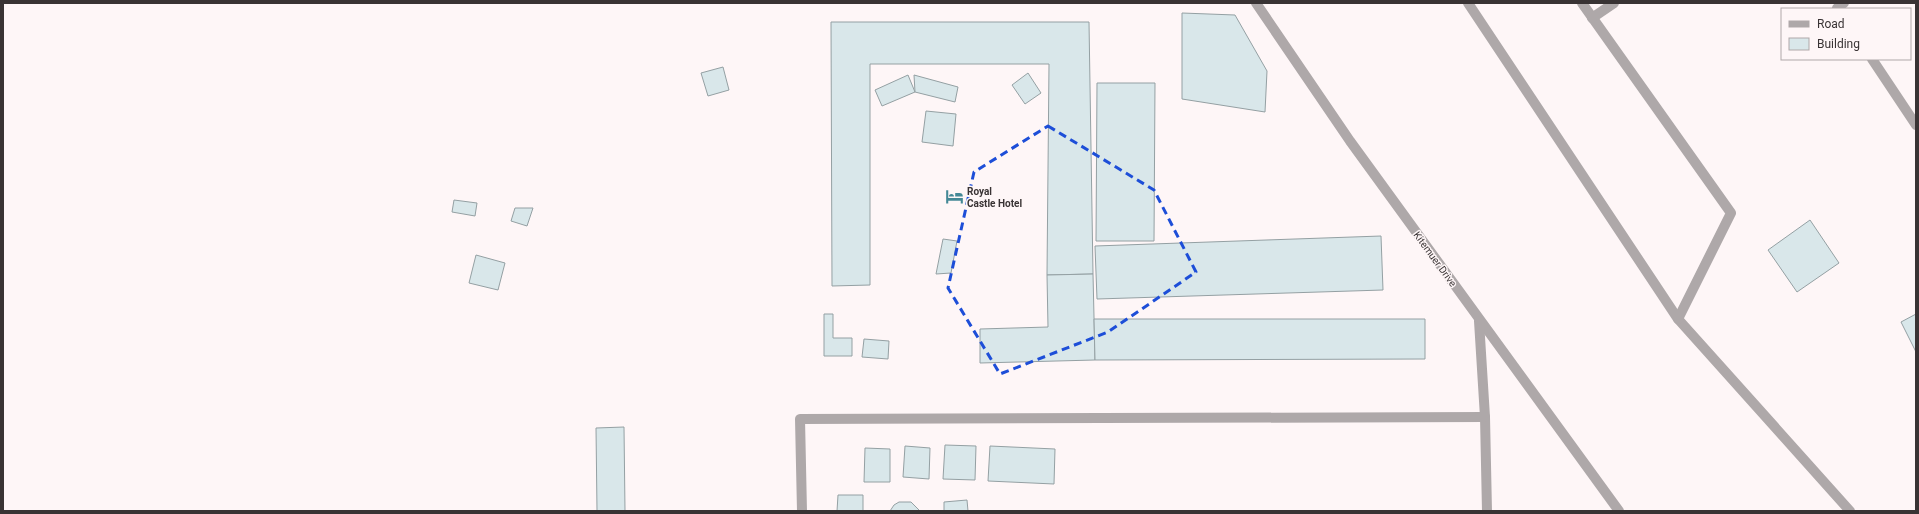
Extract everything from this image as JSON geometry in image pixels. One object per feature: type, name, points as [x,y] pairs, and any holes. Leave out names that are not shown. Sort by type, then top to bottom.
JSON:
[{"type":"street","name":"Kitemuer Drive","points":[[1256,3],[1350,140],[1479,321],[1619,511]]},
{"type":"street","points":[[1468,3],[1678,319],[1850,511]]},
{"type":"street","points":[[1582,3],[1731,213],[1678,319]]},
{"type":"street","points":[[1592,18],[1614,3]]},
{"type":"street","points":[[1873,60],[1916,125]]},
{"type":"street","points":[[1479,321],[1485,417],[1487,511]]},
{"type":"street","points":[[802,511],[800,419],[1485,417]]},
{"type":"highlighted area","points":[[1048,126],[1154,190],[1196,272],[1108,332],[1000,374],[948,288],[974,172]]},
{"type":"building","points":[[1182,13],[1235,15],[1267,71],[1265,112],[1182,99]]},
{"type":"building","points":[[831,22],[1089,22],[1093,274],[1047,275],[1049,64],[870,64],[870,285],[832,286]]},
{"type":"building","points":[[723,67],[729,90],[708,96],[701,73]]},
{"type":"building","points":[[1028,73],[1041,93],[1025,104],[1012,85]]},
{"type":"building","points":[[908,75],[915,92],[882,106],[875,90]]},
{"type":"building","points":[[914,75],[958,87],[955,102],[915,92]]},
{"type":"building","points":[[1097,83],[1155,83],[1154,241],[1096,241]]},
{"type":"building","points":[[926,111],[956,114],[953,146],[922,142]]},
{"type":"building","points":[[454,200],[477,203],[475,216],[452,212]]},
{"type":"building","points":[[515,208],[533,208],[527,226],[511,221]]},
{"type":"building","points":[[1810,220],[1839,263],[1797,292],[1768,250]]},
{"type":"building","points":[[1381,236],[1383,290],[1097,299],[1095,246]]},
{"type":"building","points":[[943,239],[957,241],[951,273],[936,274]]},
{"type":"building","points":[[476,255],[505,263],[498,290],[469,283]]},
{"type":"building","points":[[1093,274],[1095,360],[980,363],[980,329],[1048,327],[1047,275]]},
{"type":"building","points":[[824,314],[833,314],[833,338],[852,338],[852,356],[824,356]]},
{"type":"building","points":[[1916,314],[1916,352],[1901,322]]},
{"type":"building","points":[[1094,319],[1425,319],[1425,359],[1095,360]]},
{"type":"building","points":[[864,339],[889,341],[888,359],[862,357]]},
{"type":"building","points":[[624,427],[625,511],[597,511],[596,428]]},
{"type":"building","points":[[945,445],[976,446],[975,480],[943,479]]},
{"type":"building","points":[[905,446],[930,448],[929,479],[903,477]]},
{"type":"building","points":[[990,446],[1055,449],[1054,484],[988,481]]},
{"type":"building","points":[[865,448],[890,449],[890,482],[864,482]]},
{"type":"building","points":[[838,495],[863,495],[863,511],[837,511]]},
{"type":"building","points":[[967,500],[968,511],[944,511],[944,502]]},
{"type":"building","points":[[899,502],[911,502],[920,511],[890,511],[894,505]]},
{"type":"place","name":"Royal Castle Hotel","points":[[954,197]]}]
